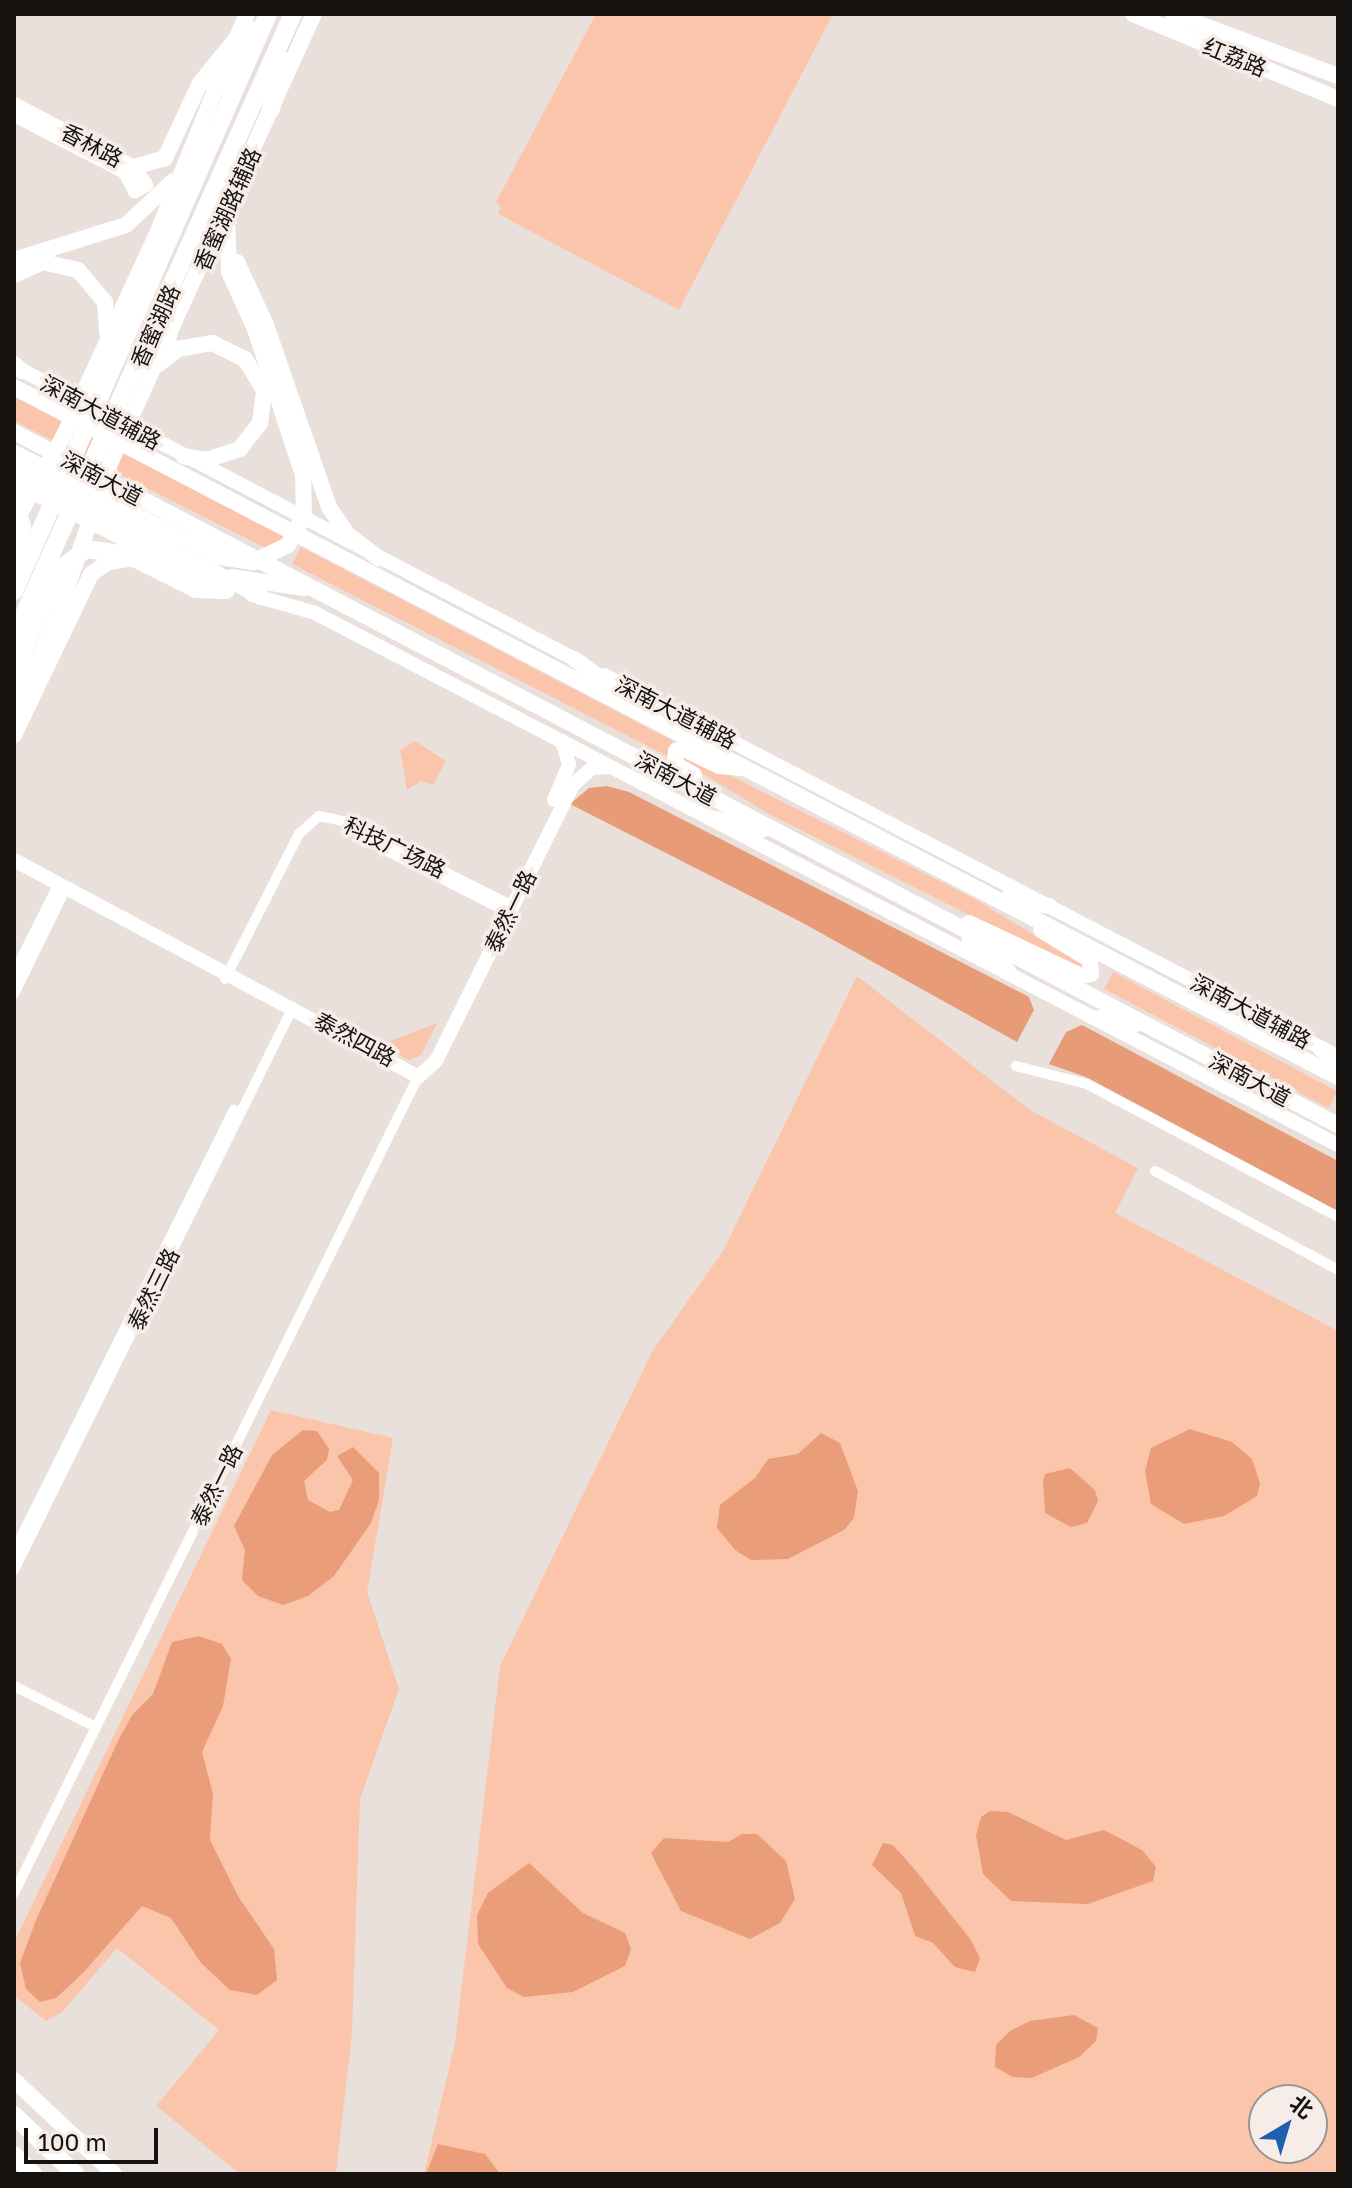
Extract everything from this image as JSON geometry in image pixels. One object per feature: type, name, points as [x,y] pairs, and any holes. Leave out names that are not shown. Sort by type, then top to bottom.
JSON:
[{"type":"highway","points":[[215,90],[260,14]]},
{"type":"highway","name":"香蜜湖路","points":[[14,591],[162,238],[268,14]]},
{"type":"highway","points":[[271,109],[293,14]]},
{"type":"highway","name":"香蜜湖路","points":[[14,637],[181,271],[198,255],[293,14]]},
{"type":"highway","points":[[167,341],[181,271]]},
{"type":"highway","points":[[14,556],[22,527],[16,517]]},
{"type":"highway","points":[[18,694],[82,543]]},
{"type":"highway","points":[[14,670],[58,571],[73,555],[102,548],[139,560],[196,589],[226,590]]},
{"type":"highway","points":[[14,2115],[75,2174]]},
{"type":"main road","points":[[16,517],[63,437],[104,347],[162,238],[189,154],[247,14]]},
{"type":"main road","name":"香蜜湖路辅路","points":[[82,543],[112,459],[167,341],[198,255],[229,205],[314,14]]},
{"type":"main road","name":"红荔路","points":[[1133,14],[1338,99]]},
{"type":"main road","name":"红荔路","points":[[1173,14],[1338,76]]},
{"type":"main road","points":[[134,167],[153,166],[165,158],[200,83],[237,39]]},
{"type":"main road","name":"香林路","points":[[14,104],[134,167],[146,180],[139,192],[125,172],[14,115]]},
{"type":"main road","points":[[14,260],[126,225],[165,192],[189,154]]},
{"type":"main road","points":[[14,453],[195,546],[240,562],[279,553],[295,537],[304,515],[303,475],[255,329],[232,238],[242,174]]},
{"type":"main road","points":[[14,250],[80,226],[126,216],[165,192]]},
{"type":"main road","points":[[229,205],[226,257],[245,295],[308,452],[339,522],[379,558]]},
{"type":"main road","points":[[14,275],[32,265],[55,262],[89,278],[108,315],[104,347]]},
{"type":"main road","points":[[153,372],[178,349],[200,343],[234,351],[255,368],[264,391],[260,423],[240,449],[218,458],[183,456]]},
{"type":"main road","name":"深南大道辅路","points":[[17,367],[1338,1057]]},
{"type":"main road","name":"深南大道","points":[[14,387],[1338,1077]]},
{"type":"main road","name":"深南大道","points":[[14,432],[1338,1125]]},
{"type":"main road","points":[[14,468],[262,597]]},
{"type":"main road","points":[[14,483],[226,590],[315,613],[1338,1145]]},
{"type":"main road","points":[[14,735],[91,574],[117,559],[139,560]]},
{"type":"main road","points":[[197,564],[242,580],[332,598]]},
{"type":"main road","points":[[574,659],[656,719]]},
{"type":"main road","points":[[14,715],[18,694]]},
{"type":"main road","name":"泰然一路","points":[[418,1077],[436,1061],[568,771],[569,753],[562,741]]},
{"type":"main road","points":[[748,816],[717,788],[677,766],[673,756],[684,749],[719,766],[757,772]]},
{"type":"main road","name":"泰然一路","points":[[507,907],[577,779],[592,768],[616,768]]},
{"type":"main road","points":[[712,818],[787,836]]},
{"type":"main road","name":"泰然四路","points":[[14,860],[60,890]]},
{"type":"main road","name":"泰然四路","points":[[14,871],[60,890],[418,1077]]},
{"type":"main road","points":[[991,895],[1049,906]]},
{"type":"main road","points":[[948,920],[986,928],[1081,976],[1091,974],[1090,960],[1054,940],[1015,907]]},
{"type":"main road","points":[[948,920],[1008,971]]},
{"type":"main road","points":[[1098,1018],[1151,1027]]},
{"type":"main road","points":[[1320,1048],[1338,1065]]},
{"type":"main road","points":[[14,2080],[114,2174]]},
{"type":"street","name":"科技广场路","points":[[229,978],[307,832],[320,822],[339,827],[507,907]]},
{"type":"street","points":[[14,973],[60,890]]},
{"type":"street","points":[[14,994],[60,890]]},
{"type":"street","name":"泰然三路","points":[[14,1551],[288,1009]]},
{"type":"street","name":"泰然三路","points":[[14,1570],[288,1009]]},
{"type":"street","points":[[1016,1066],[1087,1084],[1338,1217]]},
{"type":"street","name":"泰然一路","points":[[14,1893],[418,1077]]},
{"type":"street","points":[[1155,1171],[1338,1270]]},
{"type":"street","points":[[14,1686],[96,1727]]},
{"type":"shaded area","points":[[596,14],[833,14],[679,310],[498,214],[501,208],[496,202]]},
{"type":"shaded area","points":[[14,397],[290,540],[282,556],[14,421]]},
{"type":"shaded area","points":[[301,547],[673,741],[667,756],[292,564]]},
{"type":"shaded area","points":[[415,741],[446,761],[433,785],[421,781],[407,790],[400,750]]},
{"type":"shaded area","points":[[690,755],[975,899],[1085,966],[1078,970],[769,814],[685,763],[683,756]]},
{"type":"shaded area","points":[[607,786],[629,792],[1029,997],[1034,1010],[1017,1042],[801,922],[570,804],[589,788]]},
{"type":"shaded area","points":[[1113,972],[1337,1091],[1328,1108],[1104,989]]},
{"type":"shaded area","points":[[857,976],[1030,1110],[1138,1168],[1115,1213],[1338,1331],[1338,2174],[424,2174],[455,2043],[500,1666],[652,1352],[723,1251]]},
{"type":"shaded area","points":[[437,1023],[421,1055],[409,1060],[380,1045]]},
{"type":"shaded area","points":[[1082,1025],[1338,1161],[1338,1211],[1086,1077],[1049,1064],[1066,1032]]},
{"type":"shaded area","points":[[271,1410],[393,1438],[367,1592],[399,1689],[360,1799],[352,2033],[336,2174],[240,2174],[156,2106],[219,2030],[117,1948],[62,2012],[46,2021],[14,1996],[14,1942]]},
{"type":"shaded area","points":[[1190,1429],[1232,1442],[1252,1459],[1260,1483],[1257,1496],[1224,1516],[1184,1524],[1151,1504],[1145,1471],[1151,1448]]},
{"type":"shaded area","points":[[303,1430],[317,1431],[329,1449],[327,1460],[304,1481],[308,1500],[330,1512],[339,1510],[353,1480],[337,1456],[353,1447],[379,1473],[379,1500],[371,1523],[334,1576],[308,1596],[283,1605],[258,1596],[242,1580],[245,1550],[234,1526],[272,1455]]},
{"type":"shaded area","points":[[821,1433],[840,1443],[858,1491],[854,1518],[844,1530],[788,1559],[751,1560],[735,1550],[717,1528],[720,1505],[755,1478],[768,1459],[798,1454]]},
{"type":"shaded area","points":[[1070,1468],[1095,1490],[1098,1501],[1087,1523],[1071,1527],[1045,1513],[1043,1481],[1045,1474]]},
{"type":"shaded area","points":[[199,1636],[222,1644],[231,1659],[223,1706],[202,1752],[213,1794],[210,1840],[238,1896],[274,1949],[277,1980],[257,1995],[230,1990],[201,1963],[171,1918],[142,1906],[82,1974],[56,1998],[40,2002],[26,1989],[20,1963],[36,1920],[118,1741],[132,1715],[153,1694],[172,1642]]},
{"type":"shaded area","points":[[990,1811],[1008,1812],[1066,1840],[1104,1830],[1142,1850],[1156,1867],[1153,1881],[1088,1904],[1011,1901],[983,1874],[976,1835],[981,1817]]},
{"type":"shaded area","points":[[742,1834],[757,1834],[786,1861],[795,1899],[780,1923],[750,1939],[681,1911],[651,1853],[664,1838],[728,1842]]},
{"type":"shaded area","points":[[883,1843],[893,1845],[971,1940],[980,1958],[975,1972],[955,1967],[933,1943],[915,1936],[901,1893],[872,1865]]},
{"type":"shaded area","points":[[529,1863],[583,1913],[625,1933],[631,1949],[625,1966],[573,1992],[524,1997],[507,1988],[478,1944],[477,1915],[488,1893]]},
{"type":"shaded area","points":[[1074,2015],[1098,2028],[1096,2041],[1079,2057],[1032,2078],[1013,2077],[995,2067],[996,2045],[1010,2031],[1030,2021]]},
{"type":"shaded area","points":[[438,2144],[485,2154],[500,2174],[426,2174]]}]
